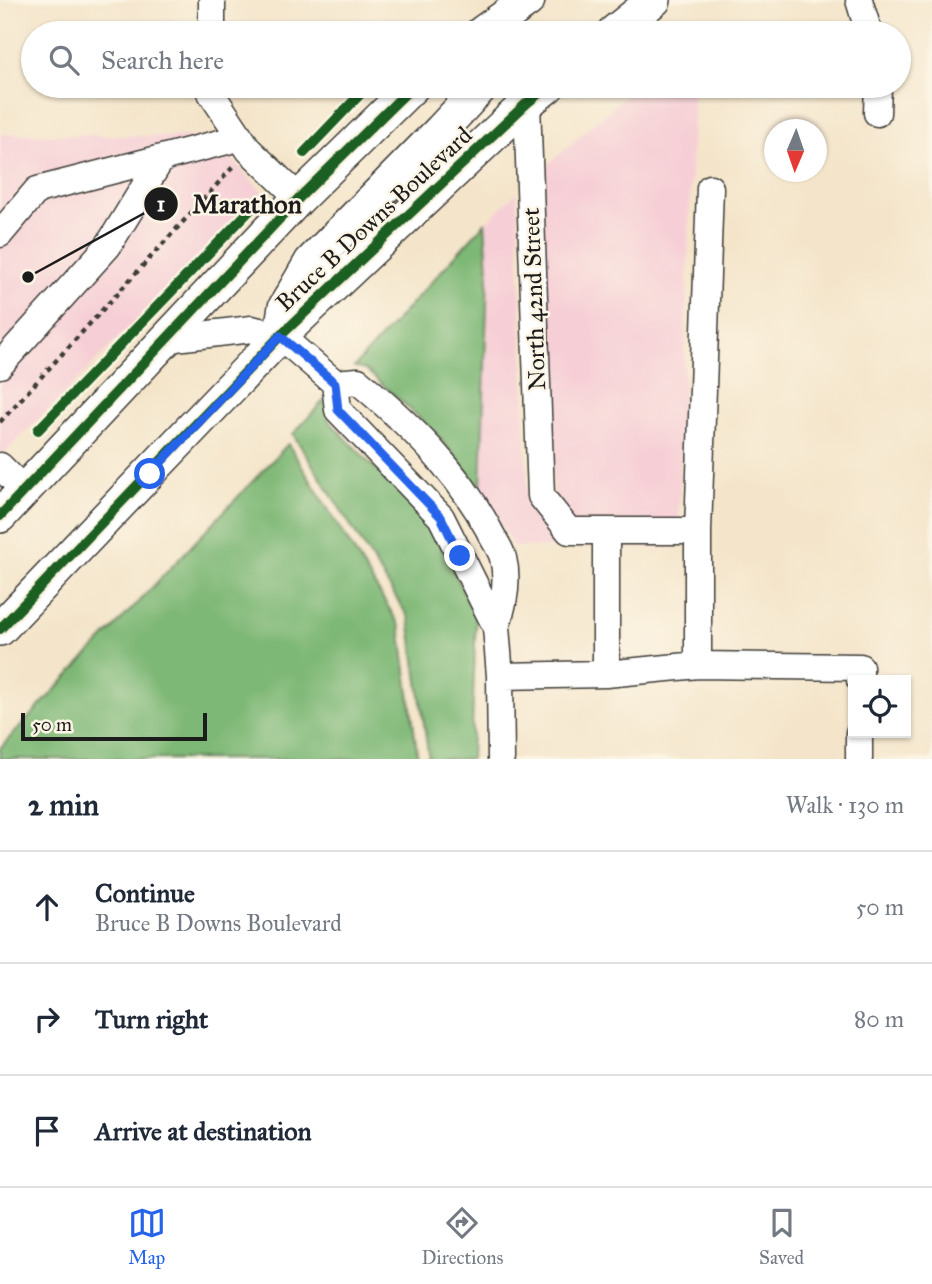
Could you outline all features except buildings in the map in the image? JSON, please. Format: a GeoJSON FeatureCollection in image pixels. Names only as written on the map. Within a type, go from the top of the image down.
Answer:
{"type":"FeatureCollection","features":[{"type":"Feature","properties":{"kind":"main road"},"geometry":{"type":"LineString","coordinates":[[498,21],[527,0]]}},
{"type":"Feature","properties":{"kind":"main road"},"geometry":{"type":"LineString","coordinates":[[530,21],[534,0]]}},
{"type":"Feature","properties":{"kind":"main road"},"geometry":{"type":"LineString","coordinates":[[628,21],[654,0]]}},
{"type":"Feature","properties":{"kind":"main road"},"geometry":{"type":"LineString","coordinates":[[0,516],[299,198],[401,98]]}},
{"type":"Feature","properties":{"kind":"main road"},"geometry":{"type":"LineString","coordinates":[[280,336],[285,307],[311,262],[471,98]]}},
{"type":"Feature","properties":{"kind":"main road","name":"Bruce B Downs Boulevard"},"geometry":{"type":"LineString","coordinates":[[0,629],[280,336],[533,98]]}},
{"type":"Feature","properties":{"kind":"street"},"geometry":{"type":"LineString","coordinates":[[212,0],[212,21]]}},
{"type":"Feature","properties":{"kind":"street"},"geometry":{"type":"LineString","coordinates":[[859,0],[865,21]]}},
{"type":"Feature","properties":{"kind":"street"},"geometry":{"type":"LineString","coordinates":[[214,98],[244,144],[299,198]]}},
{"type":"Feature","properties":{"kind":"street","name":"North 42nd Street"},"geometry":{"type":"LineString","coordinates":[[537,98],[541,496],[569,531],[606,531]]}},
{"type":"Feature","properties":{"kind":"street"},"geometry":{"type":"LineString","coordinates":[[877,113],[878,98]]}},
{"type":"Feature","properties":{"kind":"street"},"geometry":{"type":"LineString","coordinates":[[0,234],[37,190],[162,158],[244,144]]}},
{"type":"Feature","properties":{"kind":"street"},"geometry":{"type":"LineString","coordinates":[[0,365],[108,246],[162,158]]}},
{"type":"Feature","properties":{"kind":"street"},"geometry":{"type":"LineString","coordinates":[[698,665],[698,531],[710,188]]}},
{"type":"Feature","properties":{"kind":"street"},"geometry":{"type":"LineString","coordinates":[[167,338],[252,329],[280,336],[335,383],[338,410],[441,517],[496,627],[500,676],[501,759]]}},
{"type":"Feature","properties":{"kind":"street"},"geometry":{"type":"LineString","coordinates":[[335,383],[358,381],[379,399],[424,440],[474,503],[503,558],[506,599],[496,627]]}},
{"type":"Feature","properties":{"kind":"street"},"geometry":{"type":"LineString","coordinates":[[0,466],[24,490]]}},
{"type":"Feature","properties":{"kind":"street"},"geometry":{"type":"LineString","coordinates":[[606,674],[606,531],[698,531]]}},
{"type":"Feature","properties":{"kind":"street"},"geometry":{"type":"LineString","coordinates":[[500,676],[606,674],[698,665],[860,667],[860,675]]}},
{"type":"Feature","properties":{"kind":"street"},"geometry":{"type":"LineString","coordinates":[[859,738],[859,759]]}},
{"type":"Feature","properties":{"kind":"path"},"geometry":{"type":"LineString","coordinates":[[0,422],[244,144]]}},
{"type":"Feature","properties":{"kind":"shaded area"},"geometry":{"type":"Polygon","coordinates":[[[623,98],[694,98],[678,547],[513,547],[481,489],[488,271],[485,223],[517,192],[528,510],[554,509],[542,170],[623,98]]]}},
{"type":"Feature","properties":{"kind":"shaded area"},"geometry":{"type":"Polygon","coordinates":[[[0,134],[210,137],[263,192],[0,458],[0,134]]]}},
{"type":"Feature","properties":{"kind":"green space"},"geometry":{"type":"Polygon","coordinates":[[[485,223],[488,271],[481,488],[433,430],[366,370],[354,367],[485,223]]]}},
{"type":"Feature","properties":{"kind":"green space"},"geometry":{"type":"Polygon","coordinates":[[[324,400],[329,421],[431,526],[476,616],[471,759],[429,759],[409,618],[293,434],[324,400]]]}},
{"type":"Feature","properties":{"kind":"green space"},"geometry":{"type":"Polygon","coordinates":[[[288,444],[400,626],[418,759],[0,759],[0,748],[288,444]]]}},
{"type":"Feature","properties":{"kind":"cycle path"},"geometry":{"type":"LineString","coordinates":[[304,153],[357,98]]}},
{"type":"Feature","properties":{"kind":"cycle path"},"geometry":{"type":"LineString","coordinates":[[0,516],[299,198],[401,98]]}},
{"type":"Feature","properties":{"kind":"cycle path"},"geometry":{"type":"LineString","coordinates":[[0,629],[280,336],[533,98]]}},
{"type":"Feature","properties":{"kind":"cycle path"},"geometry":{"type":"LineString","coordinates":[[38,430],[255,205]]}},
{"type":"Feature","properties":{"kind":"place","name":"Marathon"},"geometry":{"type":"Point","coordinates":[28,277]}},
{"type":"Feature","properties":{"kind":"route"},"geometry":{"type":"LineString","coordinates":[[150,474],[280,336],[335,383],[338,410],[441,517],[460,556]]}}]}
